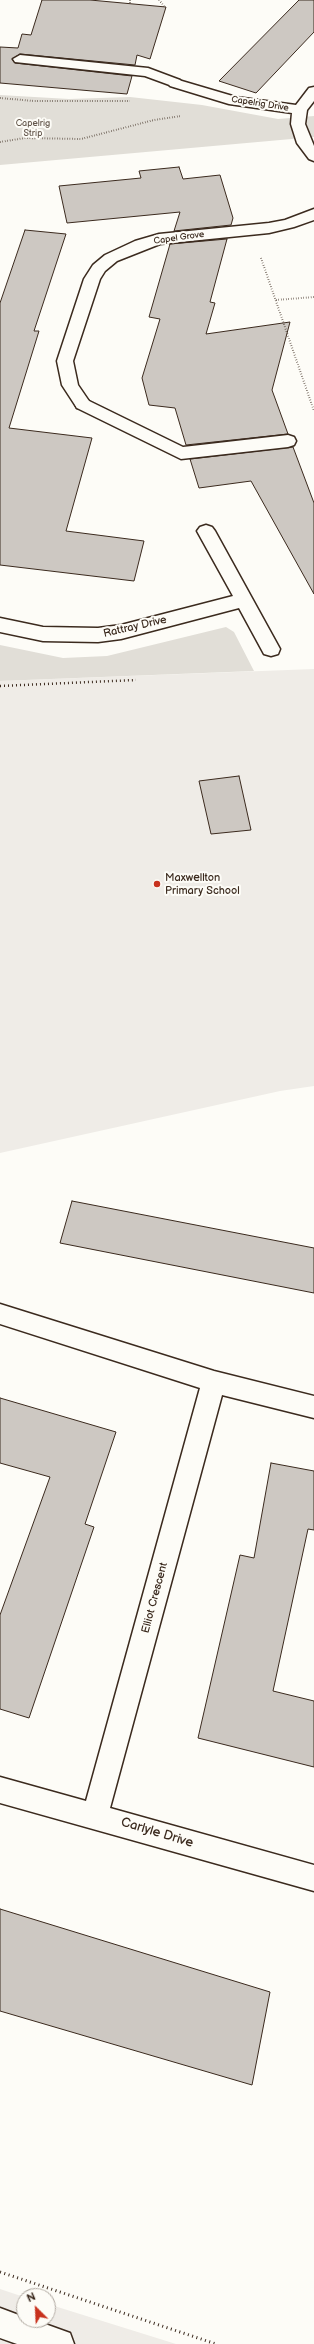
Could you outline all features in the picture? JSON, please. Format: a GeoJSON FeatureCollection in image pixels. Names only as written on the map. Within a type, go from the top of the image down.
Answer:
{"type":"FeatureCollection","features":[{"type":"Feature","properties":{"kind":"street","name":"Capelrig Drive"},"geometry":{"type":"LineString","coordinates":[[20,59],[148,72],[176,83],[234,101],[300,110]]}},
{"type":"Feature","properties":{"kind":"street","name":"Capelrig Drive"},"geometry":{"type":"LineString","coordinates":[[314,91],[300,110],[298,124],[300,132],[314,156]]}},
{"type":"Feature","properties":{"kind":"street","name":"Capel Grove"},"geometry":{"type":"LineString","coordinates":[[288,441],[181,453],[83,404],[70,385],[65,361],[88,289],[99,268],[124,251],[159,239],[251,230],[289,224],[314,214]]}},
{"type":"Feature","properties":{"kind":"street"},"geometry":{"type":"LineString","coordinates":[[206,531],[271,649]]}},
{"type":"Feature","properties":{"kind":"street","name":"Rattray Drive"},"geometry":{"type":"LineString","coordinates":[[0,625],[43,634],[98,635],[121,632],[244,600]]}},
{"type":"Feature","properties":{"kind":"street"},"geometry":{"type":"LineString","coordinates":[[0,1314],[214,1382],[314,1407]]}},
{"type":"Feature","properties":{"kind":"street","name":"Elliot Crescent"},"geometry":{"type":"LineString","coordinates":[[95,1815],[214,1382]]}},
{"type":"Feature","properties":{"kind":"street","name":"Carlyle Drive"},"geometry":{"type":"LineString","coordinates":[[0,1790],[95,1815],[314,1878]]}},
{"type":"Feature","properties":{"kind":"street"},"geometry":{"type":"LineString","coordinates":[[0,2323],[59,2344]]}},
{"type":"Feature","properties":{"kind":"path"},"geometry":{"type":"LineString","coordinates":[[159,0],[164,4],[164,6]]}},
{"type":"Feature","properties":{"kind":"path"},"geometry":{"type":"LineString","coordinates":[[0,98],[34,101],[132,101]]}},
{"type":"Feature","properties":{"kind":"path"},"geometry":{"type":"LineString","coordinates":[[0,142],[24,138],[81,139],[154,120],[188,115]]}},
{"type":"Feature","properties":{"kind":"path"},"geometry":{"type":"LineString","coordinates":[[251,230],[314,410]]}},
{"type":"Feature","properties":{"kind":"path"},"geometry":{"type":"LineString","coordinates":[[276,300],[314,297]]}},
{"type":"Feature","properties":{"kind":"path"},"geometry":{"type":"LineString","coordinates":[[0,686],[136,680]]}},
{"type":"Feature","properties":{"kind":"path"},"geometry":{"type":"LineString","coordinates":[[0,2272],[216,2344]]}},
{"type":"Feature","properties":{"kind":"shaded area","name":"Maxwellton Primary School"},"geometry":{"type":"Polygon","coordinates":[[[314,669],[314,1086],[280,1091],[0,1153],[0,681],[314,669]]]}},
{"type":"Feature","properties":{"kind":"shaded area"},"geometry":{"type":"Polygon","coordinates":[[[0,2289],[16,2294],[16,2328],[56,2328],[56,2306],[176,2344],[0,2344],[0,2289]]]}},
{"type":"Feature","properties":{"kind":"green space","name":"Capelrig Strip"},"geometry":{"type":"Polygon","coordinates":[[[0,95],[69,99],[130,97],[202,105],[278,119],[314,116],[314,137],[0,165],[0,95]]]}},
{"type":"Feature","properties":{"kind":"green space"},"geometry":{"type":"Polygon","coordinates":[[[226,627],[234,632],[254,671],[0,681],[0,645],[63,658],[107,656],[226,627]]]}},
{"type":"Feature","properties":{"kind":"building"},"geometry":{"type":"Polygon","coordinates":[[[42,0],[90,0],[166,7],[150,59],[137,55],[135,65],[20,54],[12,59],[15,63],[132,76],[127,94],[0,83],[0,47],[18,48],[22,34],[31,35],[42,0]]]}},
{"type":"Feature","properties":{"kind":"building"},"geometry":{"type":"Polygon","coordinates":[[[299,0],[314,0],[314,32],[256,93],[219,81],[299,0]]]}},
{"type":"Feature","properties":{"kind":"building"},"geometry":{"type":"Polygon","coordinates":[[[179,167],[183,179],[220,175],[233,218],[231,225],[174,231],[180,212],[67,223],[59,186],[141,178],[139,171],[179,167]]]}},
{"type":"Feature","properties":{"kind":"building"},"geometry":{"type":"Polygon","coordinates":[[[25,230],[66,234],[34,331],[39,331],[9,428],[92,438],[66,531],[144,541],[134,581],[0,565],[0,303],[25,230]]]}},
{"type":"Feature","properties":{"kind":"building"},"geometry":{"type":"Polygon","coordinates":[[[227,239],[210,302],[215,303],[206,334],[290,322],[272,390],[288,434],[186,445],[175,408],[149,405],[142,378],[160,319],[149,317],[170,244],[227,239]]]}},
{"type":"Feature","properties":{"kind":"building"},"geometry":{"type":"Polygon","coordinates":[[[293,447],[314,503],[314,594],[251,481],[199,488],[190,459],[293,447]]]}},
{"type":"Feature","properties":{"kind":"building"},"geometry":{"type":"Polygon","coordinates":[[[239,776],[251,830],[211,834],[199,781],[239,776]]]}},
{"type":"Feature","properties":{"kind":"building"},"geometry":{"type":"Polygon","coordinates":[[[72,1201],[314,1248],[314,1293],[60,1243],[72,1201]]]}},
{"type":"Feature","properties":{"kind":"building"},"geometry":{"type":"Polygon","coordinates":[[[0,1398],[116,1432],[85,1524],[94,1527],[29,1718],[0,1709],[0,1615],[50,1477],[0,1463],[0,1398]]]}},
{"type":"Feature","properties":{"kind":"building"},"geometry":{"type":"Polygon","coordinates":[[[271,1463],[314,1471],[314,1530],[308,1529],[273,1691],[314,1701],[314,1767],[198,1738],[240,1555],[254,1558],[271,1463]]]}},
{"type":"Feature","properties":{"kind":"building"},"geometry":{"type":"Polygon","coordinates":[[[0,1909],[270,1992],[252,2085],[0,2011],[0,1909]]]}},
{"type":"Feature","properties":{"kind":"place","name":"Maxwellton Primary School"},"geometry":{"type":"Point","coordinates":[157,884]}}]}
